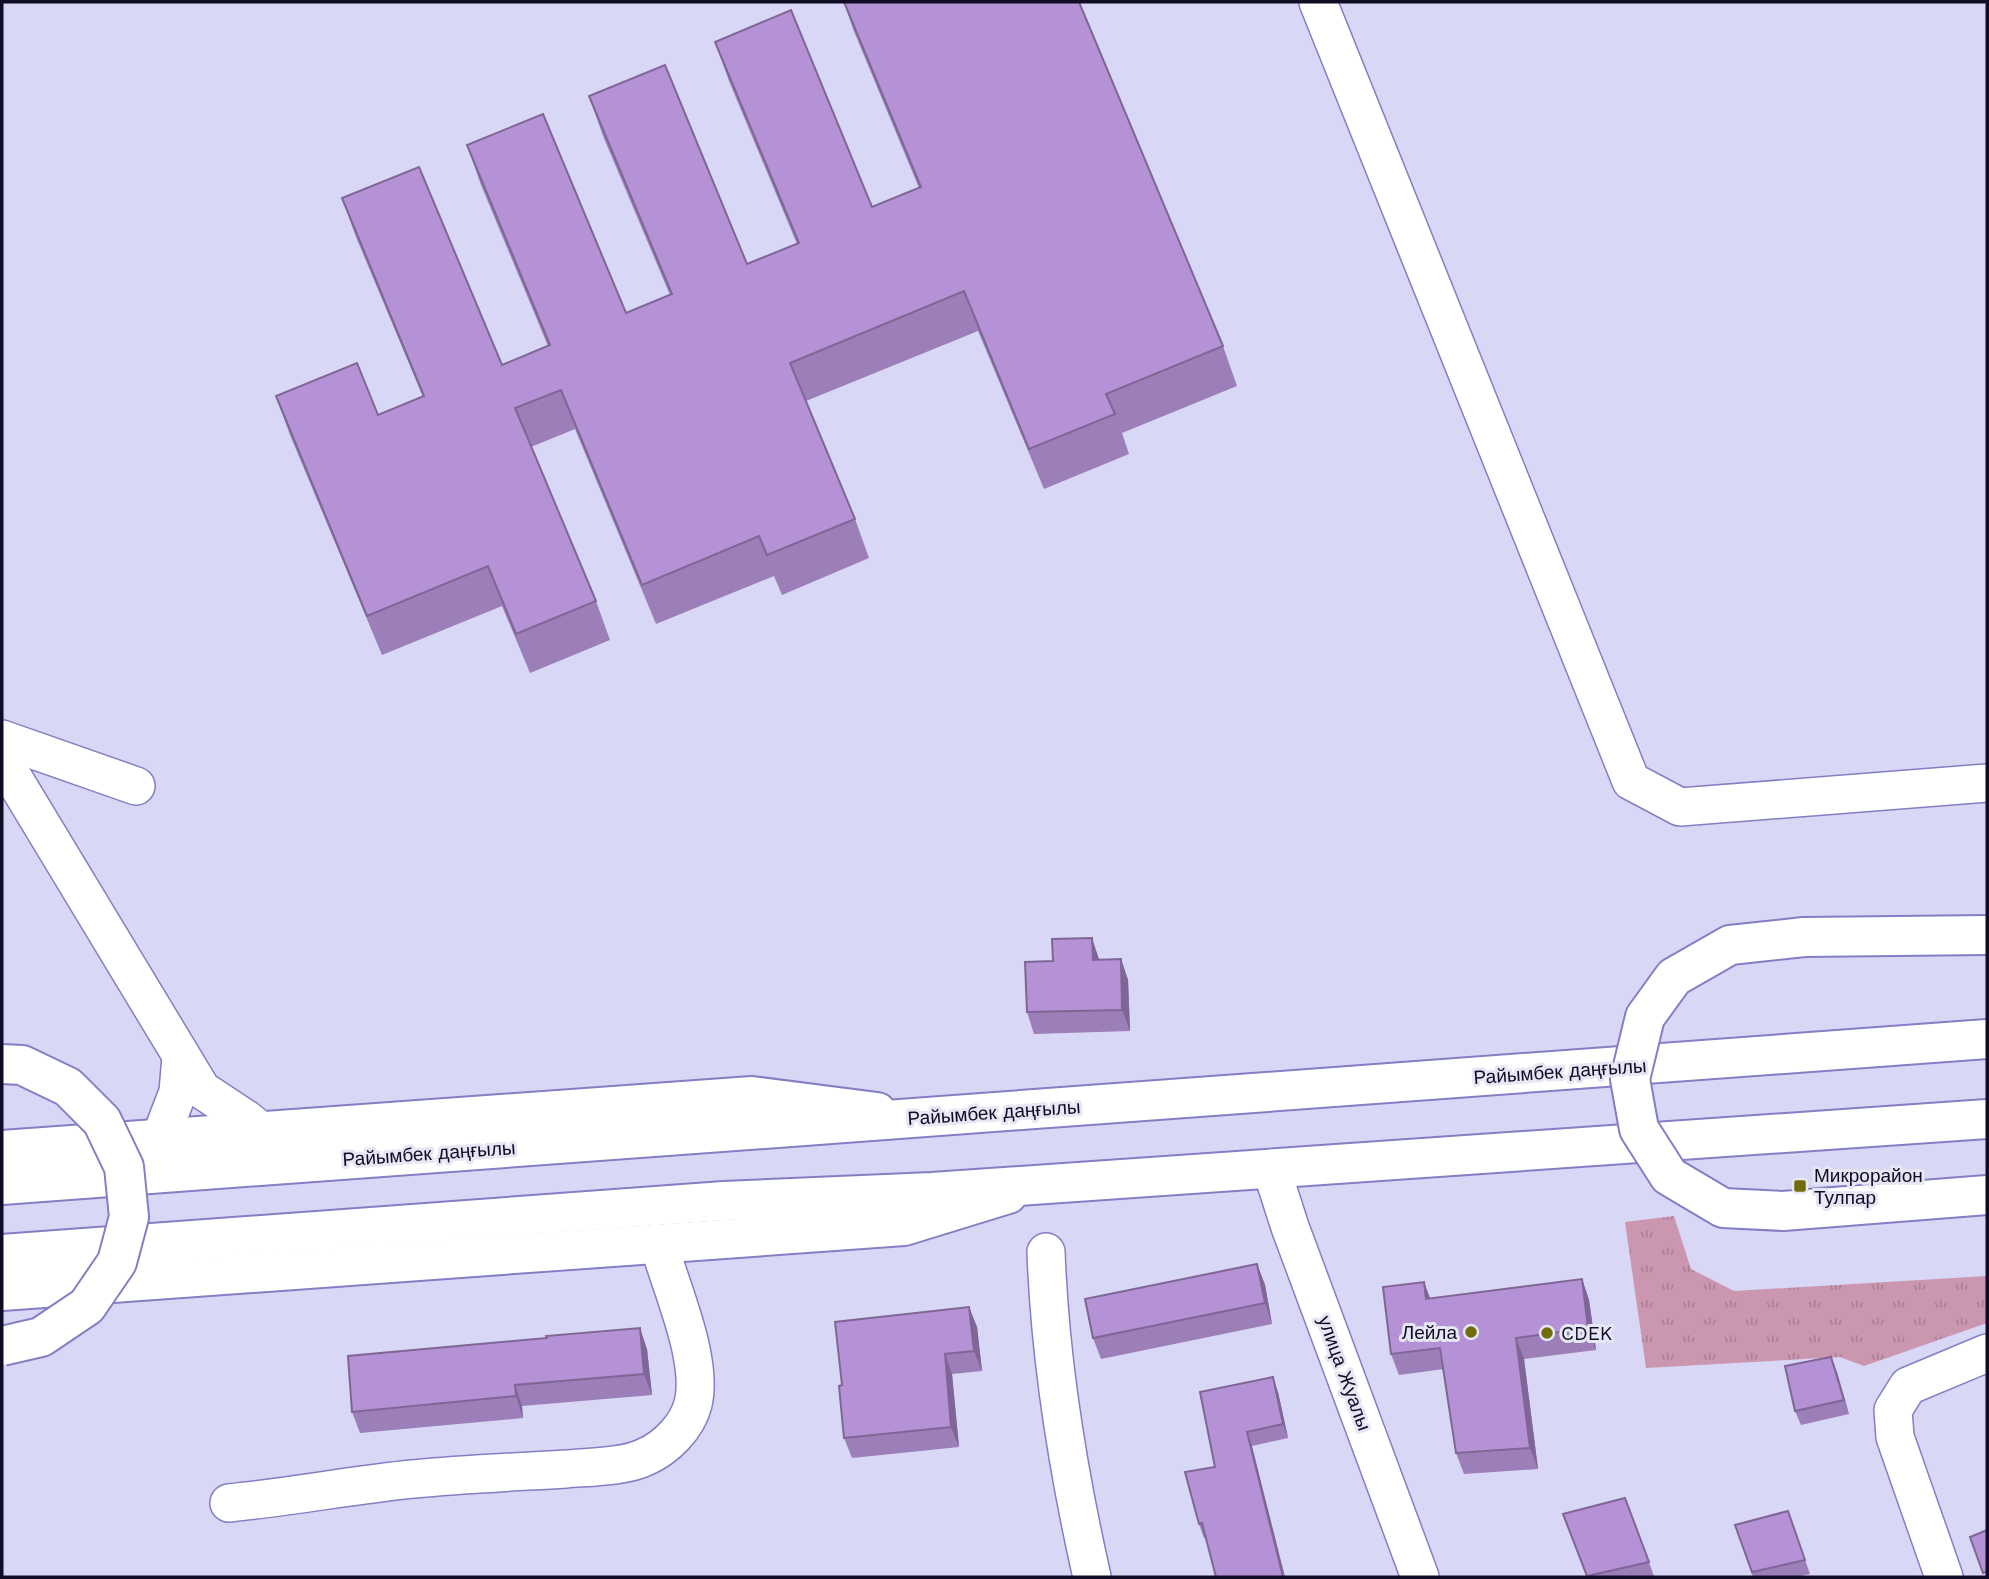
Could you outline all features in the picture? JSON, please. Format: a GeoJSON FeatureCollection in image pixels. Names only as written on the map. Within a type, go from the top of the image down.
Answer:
{"type":"FeatureCollection","features":[{"type":"Feature","properties":{"kind":"main road"},"geometry":{"type":"LineString","coordinates":[[1987,935],[1804,937],[1730,946],[1674,977],[1645,1017],[1630,1079],[1639,1129],[1669,1176],[1723,1208],[1783,1211],[1987,1195]]}},
{"type":"Feature","properties":{"kind":"main road","name":"Райымбек даңғылы"},"geometry":{"type":"LineString","coordinates":[[2,1185],[1987,1039]]}},
{"type":"Feature","properties":{"kind":"main road"},"geometry":{"type":"LineString","coordinates":[[2,1064],[22,1065],[68,1087],[102,1121],[124,1167],[129,1217],[117,1262],[87,1306],[41,1337],[2,1346]]}},
{"type":"Feature","properties":{"kind":"main road"},"geometry":{"type":"LineString","coordinates":[[2,1150],[752,1096],[918,1117]]}},
{"type":"Feature","properties":{"kind":"main road"},"geometry":{"type":"LineString","coordinates":[[2,1254],[710,1202],[932,1192],[1987,1119]]}},
{"type":"Feature","properties":{"kind":"main road"},"geometry":{"type":"LineString","coordinates":[[2,1291],[904,1226],[1044,1183]]}},
{"type":"Feature","properties":{"kind":"street"},"geometry":{"type":"LineString","coordinates":[[1318,2],[1631,781],[1680,807],[1987,783]]}},
{"type":"Feature","properties":{"kind":"street"},"geometry":{"type":"LineString","coordinates":[[2,739],[136,786]]}},
{"type":"Feature","properties":{"kind":"street"},"geometry":{"type":"LineString","coordinates":[[2,759],[201,1090],[261,1131]]}},
{"type":"Feature","properties":{"kind":"street"},"geometry":{"type":"LineString","coordinates":[[160,1139],[178,1092],[181,1056]]}},
{"type":"Feature","properties":{"kind":"street","name":"улица Жуалы"},"geometry":{"type":"LineString","coordinates":[[1271,1168],[1290,1227],[1420,1577]]}},
{"type":"Feature","properties":{"kind":"street"},"geometry":{"type":"LineString","coordinates":[[229,1503],[292,1497],[412,1479],[586,1468],[643,1458],[660,1448],[679,1430],[692,1404],[694,1391],[692,1352],[659,1245]]}},
{"type":"Feature","properties":{"kind":"street"},"geometry":{"type":"LineString","coordinates":[[1046,1252],[1047,1302],[1072,1485],[1093,1577]]}},
{"type":"Feature","properties":{"kind":"street"},"geometry":{"type":"LineString","coordinates":[[1944,1577],[1895,1437],[1893,1410],[1908,1386],[1987,1353]]}},
{"type":"Feature","properties":{"kind":"green space"},"geometry":{"type":"Polygon","coordinates":[[[1674,1216],[1691,1269],[1734,1291],[1987,1276],[1987,1323],[1864,1366],[1840,1357],[1646,1368],[1625,1222],[1674,1216]]]}},
{"type":"Feature","properties":{"kind":"building"},"geometry":{"type":"Polygon","coordinates":[[[844,2],[1079,2],[1223,346],[1106,394],[1115,414],[1029,449],[964,291],[790,363],[855,519],[767,555],[759,536],[642,585],[561,390],[515,408],[596,601],[516,634],[488,566],[367,616],[276,396],[357,363],[378,415],[424,396],[342,198],[419,167],[502,365],[550,345],[467,145],[543,114],[626,313],[672,294],[589,96],[665,65],[747,264],[799,243],[715,42],[791,10],[872,207],[921,187],[844,2]]]}},
{"type":"Feature","properties":{"kind":"building"},"geometry":{"type":"Polygon","coordinates":[[[1092,938],[1093,960],[1121,959],[1122,1010],[1027,1012],[1025,962],[1053,961],[1052,939],[1092,938]]]}},
{"type":"Feature","properties":{"kind":"building"},"geometry":{"type":"Polygon","coordinates":[[[1257,1264],[1265,1303],[1093,1338],[1085,1299],[1257,1264]]]}},
{"type":"Feature","properties":{"kind":"building"},"geometry":{"type":"Polygon","coordinates":[[[1582,1279],[1588,1328],[1516,1338],[1530,1448],[1456,1453],[1440,1348],[1391,1354],[1383,1287],[1424,1282],[1426,1299],[1582,1279]]]}},
{"type":"Feature","properties":{"kind":"building"},"geometry":{"type":"Polygon","coordinates":[[[969,1307],[974,1351],[945,1354],[951,1427],[844,1438],[839,1386],[842,1385],[835,1322],[969,1307]]]}},
{"type":"Feature","properties":{"kind":"building"},"geometry":{"type":"Polygon","coordinates":[[[640,1328],[644,1374],[515,1385],[516,1396],[352,1412],[348,1356],[640,1328]]]}},
{"type":"Feature","properties":{"kind":"building"},"geometry":{"type":"Polygon","coordinates":[[[1831,1357],[1844,1400],[1795,1411],[1785,1366],[1831,1357]]]}},
{"type":"Feature","properties":{"kind":"building"},"geometry":{"type":"Polygon","coordinates":[[[1273,1377],[1283,1424],[1247,1432],[1283,1577],[1216,1577],[1185,1472],[1215,1467],[1200,1392],[1273,1377]]]}},
{"type":"Feature","properties":{"kind":"building"},"geometry":{"type":"Polygon","coordinates":[[[1625,1498],[1649,1562],[1587,1576],[1563,1514],[1625,1498]]]}},
{"type":"Feature","properties":{"kind":"building"},"geometry":{"type":"Polygon","coordinates":[[[1788,1511],[1805,1560],[1752,1572],[1735,1525],[1788,1511]]]}},
{"type":"Feature","properties":{"kind":"building"},"geometry":{"type":"Polygon","coordinates":[[[1987,1530],[1987,1572],[1983,1573],[1970,1537],[1987,1530]]]}},
{"type":"Feature","properties":{"kind":"place","name":"Микрорайон Тулпар"},"geometry":{"type":"Point","coordinates":[1800,1186]}},
{"type":"Feature","properties":{"kind":"place","name":"Лейла"},"geometry":{"type":"Point","coordinates":[1471,1332]}},
{"type":"Feature","properties":{"kind":"place","name":"CDEK"},"geometry":{"type":"Point","coordinates":[1547,1333]}}]}
